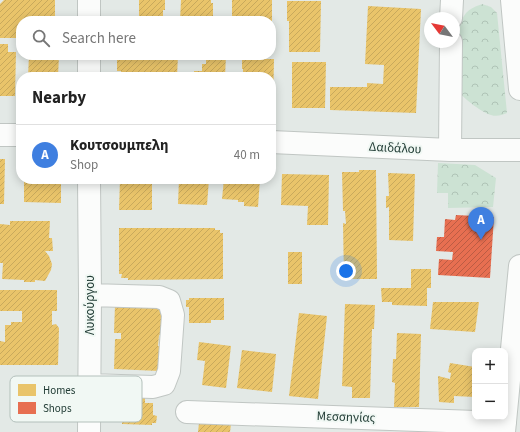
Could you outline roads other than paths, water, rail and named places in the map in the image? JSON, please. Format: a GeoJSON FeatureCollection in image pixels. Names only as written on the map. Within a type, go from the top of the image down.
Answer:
{"type":"FeatureCollection","features":[{"type":"Feature","properties":{"kind":"street"},"geometry":{"type":"LineString","coordinates":[[89,16],[90,0]]}},
{"type":"Feature","properties":{"kind":"street"},"geometry":{"type":"LineString","coordinates":[[451,12],[452,0]]}},
{"type":"Feature","properties":{"kind":"street"},"geometry":{"type":"LineString","coordinates":[[512,0],[520,89]]}},
{"type":"Feature","properties":{"kind":"street"},"geometry":{"type":"LineString","coordinates":[[450,150],[451,48]]}},
{"type":"Feature","properties":{"kind":"street"},"geometry":{"type":"LineString","coordinates":[[89,60],[89,72]]}},
{"type":"Feature","properties":{"kind":"street"},"geometry":{"type":"LineString","coordinates":[[0,135],[16,135]]}},
{"type":"Feature","properties":{"kind":"street","name":"Δαιδάλου"},"geometry":{"type":"LineString","coordinates":[[276,142],[450,150],[520,150]]}},
{"type":"Feature","properties":{"kind":"street","name":"Λυκούργου"},"geometry":{"type":"LineString","coordinates":[[89,184],[89,376]]}},
{"type":"Feature","properties":{"kind":"street"},"geometry":{"type":"LineString","coordinates":[[504,427],[520,266]]}},
{"type":"Feature","properties":{"kind":"street"},"geometry":{"type":"LineString","coordinates":[[90,295],[159,297],[170,301],[173,315],[169,371],[164,384],[153,387],[142,387]]}},
{"type":"Feature","properties":{"kind":"street","name":"Μεσσηνίας"},"geometry":{"type":"LineString","coordinates":[[187,412],[504,427]]}},
{"type":"Feature","properties":{"kind":"place","name":"Κουτσουμπελη"},"geometry":{"type":"Point","coordinates":[481,240]}}]}
